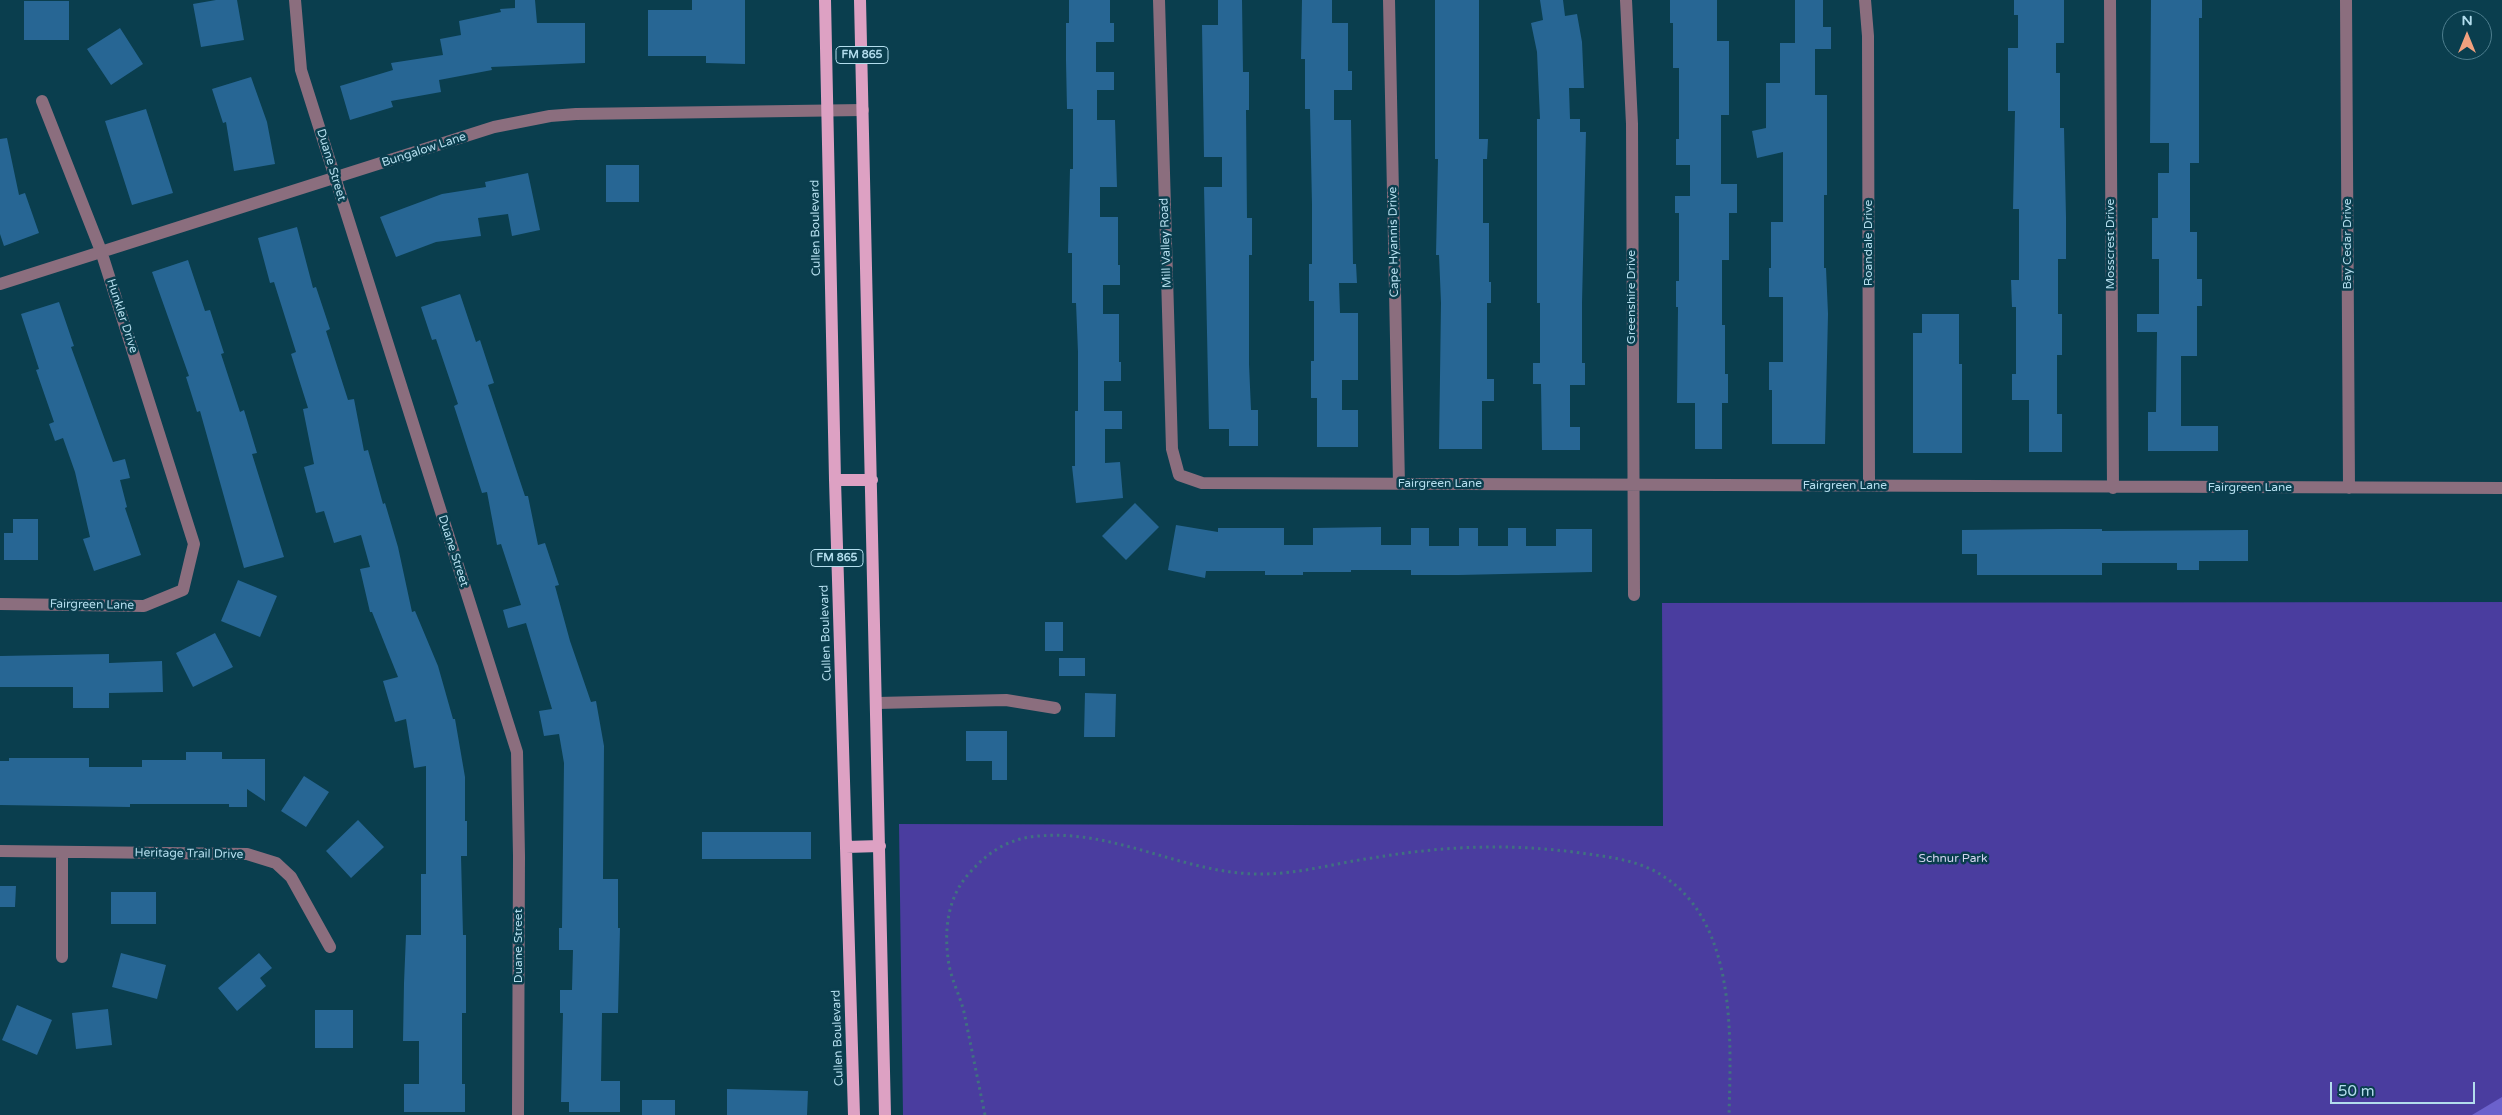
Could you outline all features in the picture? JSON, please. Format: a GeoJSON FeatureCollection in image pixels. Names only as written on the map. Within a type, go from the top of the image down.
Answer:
{"type":"FeatureCollection","features":[{"type":"Feature","properties":{"kind":"main road","name":"Cullen Boulevard"},"geometry":{"type":"LineString","coordinates":[[825,0],[835,480],[854,1115]]}},
{"type":"Feature","properties":{"kind":"main road","name":"FM 865"},"geometry":{"type":"LineString","coordinates":[[860,0],[885,1115]]}},
{"type":"Feature","properties":{"kind":"main road"},"geometry":{"type":"LineString","coordinates":[[835,480],[872,480]]}},
{"type":"Feature","properties":{"kind":"main road"},"geometry":{"type":"LineString","coordinates":[[846,847],[880,846]]}},
{"type":"Feature","properties":{"kind":"street","name":"Duane Street"},"geometry":{"type":"LineString","coordinates":[[295,0],[301,70],[517,752],[519,856],[518,1115]]}},
{"type":"Feature","properties":{"kind":"street","name":"Mill Valley Road"},"geometry":{"type":"LineString","coordinates":[[1159,0],[1172,449],[1179,475],[1189,478]]}},
{"type":"Feature","properties":{"kind":"street","name":"Cape Hyannis Drive"},"geometry":{"type":"LineString","coordinates":[[1389,0],[1399,484]]}},
{"type":"Feature","properties":{"kind":"street","name":"Greenshire Drive"},"geometry":{"type":"LineString","coordinates":[[1626,0],[1632,124],[1632,485],[1634,595]]}},
{"type":"Feature","properties":{"kind":"street","name":"Roandale Drive"},"geometry":{"type":"LineString","coordinates":[[1865,0],[1868,36],[1869,486]]}},
{"type":"Feature","properties":{"kind":"street","name":"Mosscrest Drive"},"geometry":{"type":"LineString","coordinates":[[2110,0],[2113,488]]}},
{"type":"Feature","properties":{"kind":"street","name":"Bay Cedar Drive"},"geometry":{"type":"LineString","coordinates":[[2346,0],[2349,488]]}},
{"type":"Feature","properties":{"kind":"street","name":"Hunkler Drive"},"geometry":{"type":"LineString","coordinates":[[42,101],[101,251],[191,534]]}},
{"type":"Feature","properties":{"kind":"street","name":"Bungalow Lane"},"geometry":{"type":"LineString","coordinates":[[0,284],[335,179],[494,126],[550,116],[863,110]]}},
{"type":"Feature","properties":{"kind":"street","name":"Fairgreen Lane"},"geometry":{"type":"LineString","coordinates":[[1189,478],[1202,483],[2502,488]]}},
{"type":"Feature","properties":{"kind":"street","name":"Fairgreen Lane"},"geometry":{"type":"LineString","coordinates":[[0,604],[144,606],[183,590],[194,544],[191,534]]}},
{"type":"Feature","properties":{"kind":"street"},"geometry":{"type":"LineString","coordinates":[[877,703],[1006,700],[1055,708]]}},
{"type":"Feature","properties":{"kind":"street","name":"Heritage Trail Drive"},"geometry":{"type":"LineString","coordinates":[[0,851],[247,854],[276,863],[291,877],[330,947]]}},
{"type":"Feature","properties":{"kind":"street"},"geometry":{"type":"LineString","coordinates":[[62,852],[62,957]]}},
{"type":"Feature","properties":{"kind":"path"},"geometry":{"type":"LineString","coordinates":[[985,1115],[962,1007],[950,967],[947,938],[949,913],[954,895],[966,878],[988,854],[1010,841],[1038,836],[1072,835],[1108,840],[1201,866],[1262,874],[1292,872],[1443,848],[1488,846],[1549,849],[1610,857],[1643,865],[1665,877],[1687,897],[1703,916],[1714,944],[1725,990],[1730,1046],[1729,1115]]}},
{"type":"Feature","properties":{"kind":"green space","name":"Schnur Park"},"geometry":{"type":"Polygon","coordinates":[[[2502,602],[2502,1115],[903,1115],[899,824],[1663,826],[1662,603],[2502,602]]]}},
{"type":"Feature","properties":{"kind":"shaded area"},"geometry":{"type":"Polygon","coordinates":[[[2502,1097],[2502,1115],[2472,1115],[2502,1097]]]}},
{"type":"Feature","properties":{"kind":"building"},"geometry":{"type":"Polygon","coordinates":[[[216,0],[237,0],[244,40],[201,47],[193,4],[216,0]]]}},
{"type":"Feature","properties":{"kind":"building"},"geometry":{"type":"Polygon","coordinates":[[[515,0],[535,0],[537,23],[585,23],[585,63],[491,67],[492,70],[439,80],[441,92],[391,101],[393,107],[350,120],[340,86],[393,70],[391,63],[443,55],[440,39],[461,35],[459,21],[501,12],[500,9],[515,8],[515,0]]]}},
{"type":"Feature","properties":{"kind":"building"},"geometry":{"type":"Polygon","coordinates":[[[692,0],[745,0],[745,64],[706,63],[706,56],[648,56],[648,10],[692,10],[692,0]]]}},
{"type":"Feature","properties":{"kind":"building"},"geometry":{"type":"Polygon","coordinates":[[[1069,0],[1110,0],[1110,23],[1114,23],[1114,42],[1096,42],[1096,72],[1114,72],[1114,90],[1097,90],[1097,120],[1115,120],[1117,187],[1100,187],[1100,217],[1118,217],[1118,265],[1120,265],[1120,285],[1103,285],[1103,314],[1119,314],[1119,362],[1121,362],[1121,381],[1104,381],[1104,411],[1122,411],[1122,429],[1105,429],[1105,463],[1120,462],[1123,498],[1076,503],[1072,466],[1075,466],[1075,411],[1078,411],[1078,352],[1076,303],[1072,303],[1072,253],[1068,253],[1070,169],[1073,169],[1073,109],[1067,109],[1066,23],[1069,23],[1069,0]]]}},
{"type":"Feature","properties":{"kind":"building"},"geometry":{"type":"Polygon","coordinates":[[[1218,0],[1242,0],[1243,72],[1249,72],[1249,110],[1246,110],[1247,218],[1252,218],[1252,255],[1249,255],[1249,364],[1251,410],[1258,410],[1258,446],[1229,446],[1229,429],[1209,429],[1204,187],[1222,187],[1222,157],[1204,157],[1202,25],[1218,25],[1218,0]]]}},
{"type":"Feature","properties":{"kind":"building"},"geometry":{"type":"Polygon","coordinates":[[[1302,0],[1332,0],[1332,23],[1348,23],[1348,71],[1352,71],[1352,90],[1334,90],[1334,120],[1351,120],[1353,264],[1356,264],[1357,283],[1339,283],[1340,313],[1358,313],[1358,380],[1342,380],[1342,410],[1358,410],[1358,447],[1317,447],[1317,398],[1311,398],[1311,361],[1314,361],[1314,301],[1309,301],[1309,264],[1312,264],[1310,109],[1305,109],[1305,59],[1301,59],[1302,0]]]}},
{"type":"Feature","properties":{"kind":"building"},"geometry":{"type":"Polygon","coordinates":[[[1435,0],[1479,0],[1479,139],[1488,139],[1487,159],[1483,159],[1483,223],[1489,223],[1489,282],[1491,282],[1491,303],[1487,303],[1487,379],[1494,379],[1494,401],[1482,401],[1482,449],[1439,449],[1441,303],[1439,255],[1436,255],[1438,159],[1435,159],[1435,0]]]}},
{"type":"Feature","properties":{"kind":"building"},"geometry":{"type":"Polygon","coordinates":[[[1540,0],[1563,0],[1565,16],[1577,14],[1582,42],[1584,88],[1569,88],[1570,119],[1580,119],[1580,132],[1586,132],[1582,303],[1582,363],[1585,363],[1585,385],[1570,385],[1570,427],[1580,427],[1580,450],[1542,450],[1541,384],[1533,384],[1533,363],[1540,363],[1540,303],[1537,303],[1537,119],[1540,119],[1537,52],[1531,23],[1543,20],[1540,0]]]}},
{"type":"Feature","properties":{"kind":"building"},"geometry":{"type":"Polygon","coordinates":[[[1670,0],[1717,0],[1717,41],[1729,41],[1729,115],[1721,115],[1721,184],[1737,184],[1737,213],[1729,213],[1729,260],[1722,260],[1722,325],[1725,325],[1725,374],[1728,374],[1728,403],[1722,403],[1722,449],[1695,449],[1695,403],[1677,403],[1678,307],[1676,307],[1676,281],[1679,281],[1679,213],[1675,213],[1675,196],[1690,196],[1690,165],[1676,165],[1676,139],[1679,139],[1679,68],[1673,68],[1673,23],[1670,23],[1670,0]]]}},
{"type":"Feature","properties":{"kind":"building"},"geometry":{"type":"Polygon","coordinates":[[[1795,0],[1823,0],[1823,27],[1831,27],[1831,49],[1815,49],[1815,95],[1827,95],[1827,195],[1824,195],[1824,268],[1826,268],[1828,314],[1825,444],[1772,444],[1772,390],[1769,390],[1769,362],[1783,362],[1783,297],[1769,297],[1769,268],[1771,268],[1771,222],[1783,222],[1783,152],[1757,158],[1752,131],[1766,128],[1766,83],[1780,83],[1780,43],[1795,43],[1795,0]]]}},
{"type":"Feature","properties":{"kind":"building"},"geometry":{"type":"Polygon","coordinates":[[[2014,0],[2064,0],[2064,43],[2056,43],[2056,73],[2060,73],[2060,128],[2064,128],[2066,217],[2066,259],[2058,259],[2058,314],[2062,314],[2062,355],[2057,355],[2057,414],[2062,414],[2062,452],[2029,452],[2029,400],[2012,400],[2012,374],[2016,374],[2016,307],[2012,307],[2011,280],[2019,280],[2019,209],[2013,209],[2015,111],[2008,111],[2008,48],[2018,48],[2018,15],[2014,15],[2014,0]]]}},
{"type":"Feature","properties":{"kind":"building"},"geometry":{"type":"Polygon","coordinates":[[[2151,0],[2202,0],[2202,18],[2199,18],[2199,163],[2190,163],[2190,232],[2197,232],[2197,279],[2202,279],[2202,306],[2197,306],[2197,356],[2181,356],[2181,426],[2218,426],[2218,451],[2148,451],[2148,412],[2156,412],[2157,332],[2137,332],[2137,314],[2159,314],[2159,259],[2152,259],[2152,218],[2158,218],[2158,173],[2169,173],[2169,143],[2150,143],[2151,0]]]}},
{"type":"Feature","properties":{"kind":"building"},"geometry":{"type":"Polygon","coordinates":[[[24,1],[69,1],[69,40],[24,40],[24,1]]]}},
{"type":"Feature","properties":{"kind":"building"},"geometry":{"type":"Polygon","coordinates":[[[120,28],[143,64],[111,85],[87,49],[120,28]]]}},
{"type":"Feature","properties":{"kind":"building"},"geometry":{"type":"Polygon","coordinates":[[[251,77],[267,122],[275,164],[234,171],[226,122],[223,123],[212,89],[251,77]]]}},
{"type":"Feature","properties":{"kind":"building"},"geometry":{"type":"Polygon","coordinates":[[[146,109],[173,193],[132,205],[105,121],[146,109]]]}},
{"type":"Feature","properties":{"kind":"building"},"geometry":{"type":"Polygon","coordinates":[[[7,138],[19,195],[25,193],[39,233],[4,246],[0,234],[0,139],[7,138]]]}},
{"type":"Feature","properties":{"kind":"building"},"geometry":{"type":"Polygon","coordinates":[[[606,165],[639,165],[639,202],[606,202],[606,165]]]}},
{"type":"Feature","properties":{"kind":"building"},"geometry":{"type":"Polygon","coordinates":[[[528,173],[540,230],[512,236],[508,214],[478,218],[481,236],[436,242],[396,257],[380,217],[442,194],[486,187],[485,182],[528,173]]]}},
{"type":"Feature","properties":{"kind":"building"},"geometry":{"type":"Polygon","coordinates":[[[297,227],[313,288],[316,287],[330,329],[326,331],[348,400],[354,399],[364,451],[368,450],[383,504],[385,503],[398,547],[412,612],[415,611],[438,666],[453,719],[455,719],[465,777],[465,821],[467,821],[467,856],[461,856],[463,935],[466,935],[466,1013],[462,1013],[462,1084],[465,1084],[465,1112],[404,1112],[404,1084],[419,1084],[419,1041],[403,1041],[404,983],[406,935],[421,935],[421,874],[426,874],[426,766],[414,768],[406,719],[395,722],[383,681],[398,677],[372,612],[370,612],[360,569],[370,567],[361,535],[334,543],[324,511],[316,513],[304,467],[314,464],[303,409],[308,408],[291,354],[296,352],[274,282],[270,283],[258,238],[297,227]]]}},
{"type":"Feature","properties":{"kind":"building"},"geometry":{"type":"Polygon","coordinates":[[[188,260],[205,311],[210,310],[224,353],[221,354],[240,412],[244,410],[257,453],[252,454],[284,557],[244,568],[200,411],[197,412],[186,377],[189,376],[152,272],[188,260]]]}},
{"type":"Feature","properties":{"kind":"building"},"geometry":{"type":"Polygon","coordinates":[[[460,294],[476,342],[480,340],[494,383],[488,385],[525,496],[528,496],[538,545],[545,543],[559,585],[555,586],[570,641],[591,702],[596,701],[604,746],[603,879],[618,879],[618,928],[620,928],[618,1013],[602,1013],[601,1081],[620,1081],[620,1112],[569,1112],[569,1102],[561,1102],[563,1013],[560,1013],[560,990],[572,990],[573,950],[559,950],[559,928],[562,928],[564,763],[559,734],[544,736],[539,711],[552,709],[526,623],[508,628],[503,610],[521,605],[501,544],[497,545],[487,492],[482,493],[454,406],[458,404],[436,339],[432,340],[421,307],[460,294]]]}},
{"type":"Feature","properties":{"kind":"building"},"geometry":{"type":"Polygon","coordinates":[[[59,302],[74,346],[71,347],[113,462],[125,459],[130,478],[120,480],[127,507],[125,508],[141,555],[94,571],[83,539],[90,537],[75,472],[63,438],[55,441],[49,424],[54,422],[36,370],[39,369],[21,314],[59,302]]]}},
{"type":"Feature","properties":{"kind":"building"},"geometry":{"type":"Polygon","coordinates":[[[1922,314],[1959,314],[1959,364],[1962,364],[1962,453],[1913,453],[1913,333],[1922,333],[1922,314]]]}},
{"type":"Feature","properties":{"kind":"building"},"geometry":{"type":"Polygon","coordinates":[[[1135,503],[1159,527],[1126,560],[1102,536],[1135,503]]]}},
{"type":"Feature","properties":{"kind":"building"},"geometry":{"type":"Polygon","coordinates":[[[13,519],[38,519],[38,560],[4,560],[4,533],[13,533],[13,519]]]}},
{"type":"Feature","properties":{"kind":"building"},"geometry":{"type":"Polygon","coordinates":[[[1176,525],[1218,532],[1218,528],[1284,528],[1284,545],[1313,545],[1313,528],[1381,527],[1381,545],[1411,545],[1411,528],[1429,528],[1429,546],[1459,546],[1459,528],[1478,528],[1478,546],[1508,546],[1508,528],[1526,528],[1526,546],[1556,546],[1556,529],[1592,529],[1592,572],[1411,575],[1411,570],[1351,570],[1351,572],[1303,572],[1303,575],[1265,575],[1265,571],[1206,571],[1205,578],[1168,570],[1176,525]]]}},
{"type":"Feature","properties":{"kind":"building"},"geometry":{"type":"Polygon","coordinates":[[[2102,529],[2102,531],[2248,530],[2248,561],[2199,561],[2199,570],[2177,570],[2177,563],[2102,563],[2102,575],[1977,575],[1977,554],[1962,554],[1962,530],[2102,529]]]}},
{"type":"Feature","properties":{"kind":"building"},"geometry":{"type":"Polygon","coordinates":[[[238,580],[277,596],[260,637],[221,621],[238,580]]]}},
{"type":"Feature","properties":{"kind":"building"},"geometry":{"type":"Polygon","coordinates":[[[1045,622],[1063,622],[1063,651],[1045,651],[1045,622]]]}},
{"type":"Feature","properties":{"kind":"building"},"geometry":{"type":"Polygon","coordinates":[[[215,633],[233,667],[193,687],[176,653],[215,633]]]}},
{"type":"Feature","properties":{"kind":"building"},"geometry":{"type":"Polygon","coordinates":[[[109,654],[109,663],[162,661],[163,692],[109,693],[109,708],[73,708],[73,687],[0,687],[0,656],[109,654]]]}},
{"type":"Feature","properties":{"kind":"building"},"geometry":{"type":"Polygon","coordinates":[[[1059,658],[1085,658],[1085,676],[1059,676],[1059,658]]]}},
{"type":"Feature","properties":{"kind":"building"},"geometry":{"type":"Polygon","coordinates":[[[1085,693],[1116,694],[1115,737],[1084,737],[1085,693]]]}},
{"type":"Feature","properties":{"kind":"building"},"geometry":{"type":"Polygon","coordinates":[[[966,731],[1007,731],[1007,780],[992,780],[992,761],[966,761],[966,731]]]}},
{"type":"Feature","properties":{"kind":"building"},"geometry":{"type":"Polygon","coordinates":[[[186,752],[222,752],[222,759],[265,759],[265,801],[247,789],[247,807],[229,807],[229,804],[130,804],[130,807],[0,805],[0,761],[9,761],[9,758],[89,758],[89,767],[142,767],[142,760],[186,760],[186,752]]]}},
{"type":"Feature","properties":{"kind":"building"},"geometry":{"type":"Polygon","coordinates":[[[304,776],[329,792],[306,827],[281,811],[304,776]]]}},
{"type":"Feature","properties":{"kind":"building"},"geometry":{"type":"Polygon","coordinates":[[[358,820],[384,847],[351,878],[326,851],[358,820]]]}},
{"type":"Feature","properties":{"kind":"building"},"geometry":{"type":"Polygon","coordinates":[[[702,832],[811,832],[811,859],[702,859],[702,832]]]}},
{"type":"Feature","properties":{"kind":"building"},"geometry":{"type":"Polygon","coordinates":[[[0,886],[16,886],[15,907],[0,907],[0,886]]]}},
{"type":"Feature","properties":{"kind":"building"},"geometry":{"type":"Polygon","coordinates":[[[111,892],[156,892],[156,924],[111,924],[111,892]]]}},
{"type":"Feature","properties":{"kind":"building"},"geometry":{"type":"Polygon","coordinates":[[[121,953],[166,965],[157,999],[112,987],[121,953]]]}},
{"type":"Feature","properties":{"kind":"building"},"geometry":{"type":"Polygon","coordinates":[[[259,953],[272,968],[260,978],[266,986],[237,1011],[218,988],[259,953]]]}},
{"type":"Feature","properties":{"kind":"building"},"geometry":{"type":"Polygon","coordinates":[[[17,1005],[52,1020],[37,1055],[2,1040],[17,1005]]]}},
{"type":"Feature","properties":{"kind":"building"},"geometry":{"type":"Polygon","coordinates":[[[108,1009],[112,1045],[76,1049],[72,1013],[108,1009]]]}},
{"type":"Feature","properties":{"kind":"building"},"geometry":{"type":"Polygon","coordinates":[[[315,1010],[353,1010],[353,1048],[315,1048],[315,1010]]]}},
{"type":"Feature","properties":{"kind":"building"},"geometry":{"type":"Polygon","coordinates":[[[727,1089],[808,1091],[807,1115],[727,1115],[727,1089]]]}},
{"type":"Feature","properties":{"kind":"building"},"geometry":{"type":"Polygon","coordinates":[[[642,1100],[675,1100],[675,1115],[642,1115],[642,1100]]]}}]}
